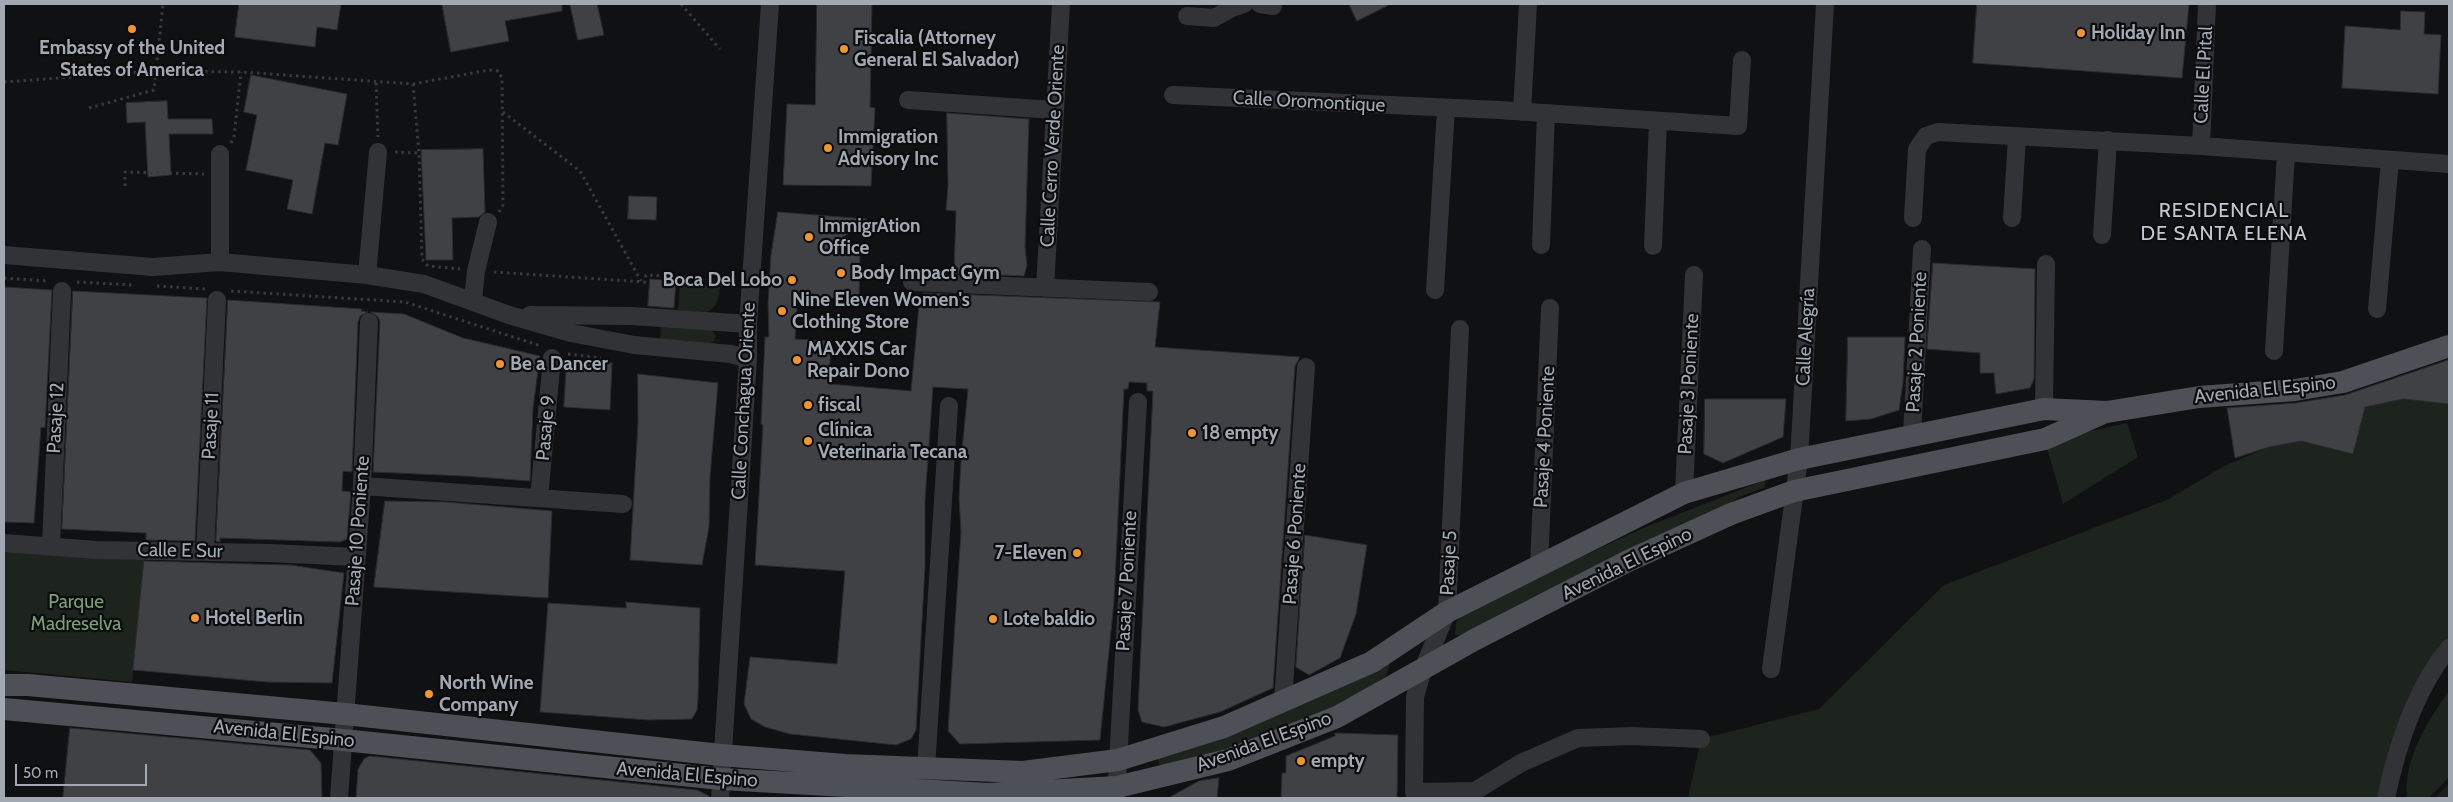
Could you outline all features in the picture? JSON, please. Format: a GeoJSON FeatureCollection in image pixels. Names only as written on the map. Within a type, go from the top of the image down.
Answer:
{"type":"FeatureCollection","features":[{"type":"Feature","properties":{"kind":"main road","name":"Avenida El Espino"},"geometry":{"type":"LineString","coordinates":[[4,685],[28,685],[345,714],[721,755],[845,765],[1023,772],[1118,760],[1224,727],[1372,662],[1447,612],[1684,493],[1799,459],[1912,434],[2044,409],[2107,412],[2199,396],[2295,390],[2343,382],[2449,346]]}},
{"type":"Feature","properties":{"kind":"main road","name":"Avenida El Espino"},"geometry":{"type":"LineString","coordinates":[[4,709],[343,740],[720,789],[988,794],[1116,793],[1228,760],[1337,717],[1476,639],[1628,561],[1731,514],[1794,491],[2046,439],[2107,412]]}},
{"type":"Feature","properties":{"kind":"street","name":"Calle Conchagua Oriente"},"geometry":{"type":"LineString","coordinates":[[720,789],[748,359],[748,324],[770,4]]}},
{"type":"Feature","properties":{"kind":"street","name":"Calle Cerro Verde Oriente"},"geometry":{"type":"LineString","coordinates":[[1045,288],[1061,4]]}},
{"type":"Feature","properties":{"kind":"street"},"geometry":{"type":"LineString","coordinates":[[1187,16],[1214,18],[1244,4]]}},
{"type":"Feature","properties":{"kind":"street"},"geometry":{"type":"LineString","coordinates":[[1522,112],[1528,4]]}},
{"type":"Feature","properties":{"kind":"street","name":"Calle Alegría"},"geometry":{"type":"LineString","coordinates":[[1771,669],[1799,459],[1825,4]]}},
{"type":"Feature","properties":{"kind":"street","name":"Calle El Pital"},"geometry":{"type":"LineString","coordinates":[[2201,146],[2207,4]]}},
{"type":"Feature","properties":{"kind":"street","name":"Calle Oromontique"},"geometry":{"type":"LineString","coordinates":[[1173,96],[1546,113],[1738,126],[1742,60]]}},
{"type":"Feature","properties":{"kind":"street"},"geometry":{"type":"LineString","coordinates":[[908,100],[1054,110]]}},
{"type":"Feature","properties":{"kind":"street"},"geometry":{"type":"LineString","coordinates":[[1436,290],[1446,108]]}},
{"type":"Feature","properties":{"kind":"street"},"geometry":{"type":"LineString","coordinates":[[1541,246],[1546,113]]}},
{"type":"Feature","properties":{"kind":"street"},"geometry":{"type":"LineString","coordinates":[[1653,246],[1658,121]]}},
{"type":"Feature","properties":{"kind":"street"},"geometry":{"type":"LineString","coordinates":[[1914,218],[1916,149],[1926,136],[1938,132],[2108,140],[2449,164]]}},
{"type":"Feature","properties":{"kind":"street"},"geometry":{"type":"LineString","coordinates":[[2012,218],[2016,137]]}},
{"type":"Feature","properties":{"kind":"street"},"geometry":{"type":"LineString","coordinates":[[2102,235],[2108,140]]}},
{"type":"Feature","properties":{"kind":"street"},"geometry":{"type":"LineString","coordinates":[[367,274],[378,152]]}},
{"type":"Feature","properties":{"kind":"street"},"geometry":{"type":"LineString","coordinates":[[2274,351],[2286,153]]}},
{"type":"Feature","properties":{"kind":"street"},"geometry":{"type":"LineString","coordinates":[[220,154],[220,262]]}},
{"type":"Feature","properties":{"kind":"street"},"geometry":{"type":"LineString","coordinates":[[2378,309],[2390,160]]}},
{"type":"Feature","properties":{"kind":"street"},"geometry":{"type":"LineString","coordinates":[[472,300],[476,271],[488,222]]}},
{"type":"Feature","properties":{"kind":"street","name":"Pasaje 2 Poniente"},"geometry":{"type":"LineString","coordinates":[[1912,434],[1922,249]]}},
{"type":"Feature","properties":{"kind":"street"},"geometry":{"type":"LineString","coordinates":[[4,255],[153,267],[220,262],[367,274],[424,284],[510,315],[571,333],[634,345],[731,354],[748,359]]}},
{"type":"Feature","properties":{"kind":"street"},"geometry":{"type":"LineString","coordinates":[[2044,409],[2046,264]]}},
{"type":"Feature","properties":{"kind":"street","name":"Pasaje 3 Poniente"},"geometry":{"type":"LineString","coordinates":[[1684,493],[1694,274]]}},
{"type":"Feature","properties":{"kind":"street"},"geometry":{"type":"LineString","coordinates":[[912,282],[1149,292]]}},
{"type":"Feature","properties":{"kind":"street","name":"Pasaje 12"},"geometry":{"type":"LineString","coordinates":[[50,546],[62,291]]}},
{"type":"Feature","properties":{"kind":"street","name":"Pasaje 11"},"geometry":{"type":"LineString","coordinates":[[206,552],[217,300]]}},
{"type":"Feature","properties":{"kind":"street","name":"Pasaje 4 Poniente"},"geometry":{"type":"LineString","coordinates":[[1539,566],[1550,308]]}},
{"type":"Feature","properties":{"kind":"street"},"geometry":{"type":"LineString","coordinates":[[510,315],[632,316],[748,324]]}},
{"type":"Feature","properties":{"kind":"street","name":"Pasaje 10 Poniente"},"geometry":{"type":"LineString","coordinates":[[338,798],[362,486],[369,322]]}},
{"type":"Feature","properties":{"kind":"street","name":"Pasaje 5"},"geometry":{"type":"LineString","coordinates":[[1460,329],[1447,612],[1423,669],[1415,698],[1413,795],[1475,791],[1521,762],[1578,738],[1632,736],[1701,739]]}},
{"type":"Feature","properties":{"kind":"street","name":"Pasaje 9"},"geometry":{"type":"LineString","coordinates":[[540,498],[552,358]]}},
{"type":"Feature","properties":{"kind":"street","name":"Pasaje 6 Poniente"},"geometry":{"type":"LineString","coordinates":[[1283,701],[1306,368]]}},
{"type":"Feature","properties":{"kind":"street","name":"Pasaje 7 Poniente"},"geometry":{"type":"LineString","coordinates":[[1116,793],[1138,402]]}},
{"type":"Feature","properties":{"kind":"street"},"geometry":{"type":"LineString","coordinates":[[926,768],[949,406]]}},
{"type":"Feature","properties":{"kind":"street"},"geometry":{"type":"LineString","coordinates":[[362,486],[623,504]]}},
{"type":"Feature","properties":{"kind":"street","name":"Calle E Sur"},"geometry":{"type":"LineString","coordinates":[[4,543],[96,550],[356,557]]}},
{"type":"Feature","properties":{"kind":"street"},"geometry":{"type":"LineString","coordinates":[[2386,798],[2405,728],[2437,662],[2449,648]]}},
{"type":"Feature","properties":{"kind":"street"},"geometry":{"type":"LineString","coordinates":[[2390,779],[2390,798]]}},
{"type":"Feature","properties":{"kind":"path"},"geometry":{"type":"LineString","coordinates":[[89,108],[152,93],[154,90],[163,4]]}},
{"type":"Feature","properties":{"kind":"path"},"geometry":{"type":"LineString","coordinates":[[681,4],[720,49]]}},
{"type":"Feature","properties":{"kind":"path"},"geometry":{"type":"LineString","coordinates":[[4,82],[156,71],[241,72],[376,83],[413,84],[489,70],[498,71],[502,78],[503,205],[498,214],[488,222]]}},
{"type":"Feature","properties":{"kind":"path"},"geometry":{"type":"LineString","coordinates":[[220,154],[222,149],[229,147],[234,137],[241,72]]}},
{"type":"Feature","properties":{"kind":"path"},"geometry":{"type":"LineString","coordinates":[[376,83],[378,152],[419,153]]}},
{"type":"Feature","properties":{"kind":"path"},"geometry":{"type":"LineString","coordinates":[[502,111],[580,171],[640,281]]}},
{"type":"Feature","properties":{"kind":"path"},"geometry":{"type":"LineString","coordinates":[[125,186],[125,172],[220,175]]}},
{"type":"Feature","properties":{"kind":"shaded area"},"geometry":{"type":"Polygon","coordinates":[[[2449,783],[2449,798],[2435,798],[2449,783]]]}},
{"type":"Feature","properties":{"kind":"green space"},"geometry":{"type":"Polygon","coordinates":[[[680,282],[720,287],[716,304],[712,309],[702,312],[678,310],[680,282]]]}},
{"type":"Feature","properties":{"kind":"green space"},"geometry":{"type":"Polygon","coordinates":[[[661,322],[709,325],[716,336],[714,341],[707,345],[660,341],[661,322]]]}},
{"type":"Feature","properties":{"kind":"green space"},"geometry":{"type":"Polygon","coordinates":[[[2403,399],[2449,404],[2449,644],[2386,765],[2377,798],[1688,798],[1701,739],[1819,709],[1944,585],[2167,500],[2224,466],[2269,447],[2301,441],[2353,454],[2365,407],[2403,399]]]}},
{"type":"Feature","properties":{"kind":"green space"},"geometry":{"type":"Polygon","coordinates":[[[2127,423],[2138,457],[2063,504],[2045,441],[2127,423]]]}},
{"type":"Feature","properties":{"kind":"green space"},"geometry":{"type":"Polygon","coordinates":[[[1765,480],[1765,487],[1737,498],[1726,507],[1463,635],[1455,635],[1456,623],[1460,614],[1641,529],[1765,480]]]}},
{"type":"Feature","properties":{"kind":"green space","name":"Parque Madreselva"},"geometry":{"type":"Polygon","coordinates":[[[145,551],[132,682],[4,670],[4,552],[145,551]]]}},
{"type":"Feature","properties":{"kind":"green space"},"geometry":{"type":"Polygon","coordinates":[[[1390,663],[1386,676],[1366,691],[1332,710],[1267,738],[1161,769],[1155,751],[1390,663]]]}},
{"type":"Feature","properties":{"kind":"green space"},"geometry":{"type":"Polygon","coordinates":[[[2449,691],[2449,777],[2429,798],[2407,798],[2409,769],[2413,755],[2425,728],[2449,691]]]}},
{"type":"Feature","properties":{"kind":"building"},"geometry":{"type":"Polygon","coordinates":[[[239,4],[341,4],[337,30],[317,27],[315,47],[235,37],[239,4]]]}},
{"type":"Feature","properties":{"kind":"building"},"geometry":{"type":"Polygon","coordinates":[[[442,4],[562,4],[562,11],[505,21],[509,41],[451,52],[442,4]]]}},
{"type":"Feature","properties":{"kind":"building"},"geometry":{"type":"Polygon","coordinates":[[[570,4],[597,4],[604,35],[578,40],[570,4]]]}},
{"type":"Feature","properties":{"kind":"building"},"geometry":{"type":"Polygon","coordinates":[[[817,4],[872,4],[870,107],[875,108],[871,186],[783,185],[787,104],[815,105],[817,4]]]}},
{"type":"Feature","properties":{"kind":"building"},"geometry":{"type":"Polygon","coordinates":[[[1349,4],[1391,4],[1357,21],[1349,4]]]}},
{"type":"Feature","properties":{"kind":"building","name":"Holiday Inn"},"geometry":{"type":"Polygon","coordinates":[[[1977,4],[2189,4],[2182,78],[1973,63],[1977,4]]]}},
{"type":"Feature","properties":{"kind":"building"},"geometry":{"type":"Polygon","coordinates":[[[2401,11],[2425,12],[2424,34],[2441,35],[2438,94],[2342,88],[2345,26],[2400,30],[2401,11]]]}},
{"type":"Feature","properties":{"kind":"building"},"geometry":{"type":"Polygon","coordinates":[[[251,75],[347,94],[338,145],[325,143],[312,214],[287,209],[293,180],[246,170],[257,115],[244,112],[251,75]]]}},
{"type":"Feature","properties":{"kind":"building"},"geometry":{"type":"Polygon","coordinates":[[[167,101],[168,119],[212,119],[213,134],[169,134],[171,175],[148,177],[145,122],[127,123],[126,103],[167,101]]]}},
{"type":"Feature","properties":{"kind":"building"},"geometry":{"type":"Polygon","coordinates":[[[947,113],[1029,119],[1025,247],[1027,265],[1024,276],[954,273],[956,211],[946,210],[948,186],[947,113]]]}},
{"type":"Feature","properties":{"kind":"building"},"geometry":{"type":"Polygon","coordinates":[[[483,149],[485,212],[479,217],[452,218],[453,260],[426,260],[421,150],[483,149]]]}},
{"type":"Feature","properties":{"kind":"building"},"geometry":{"type":"Polygon","coordinates":[[[629,196],[657,197],[656,220],[628,219],[629,196]]]}},
{"type":"Feature","properties":{"kind":"building"},"geometry":{"type":"Polygon","coordinates":[[[778,212],[867,219],[829,248],[860,250],[859,299],[814,297],[814,306],[797,305],[795,339],[831,341],[829,384],[911,391],[919,305],[923,293],[1160,302],[1155,347],[1300,357],[1295,366],[1273,688],[1220,712],[1164,727],[1142,722],[1138,710],[1153,391],[1147,391],[1147,383],[1129,382],[1128,389],[1124,389],[1114,601],[1100,740],[960,744],[948,731],[961,532],[959,498],[961,461],[968,389],[933,387],[925,500],[925,566],[916,730],[911,739],[896,745],[790,734],[765,727],[751,719],[744,704],[750,657],[837,664],[845,571],[755,565],[763,425],[761,424],[765,337],[769,337],[768,303],[771,255],[778,212]]]}},
{"type":"Feature","properties":{"kind":"building"},"geometry":{"type":"Polygon","coordinates":[[[1933,263],[2035,269],[2034,379],[2030,388],[1996,394],[1994,373],[1980,373],[1980,353],[1927,349],[1933,263]]]}},
{"type":"Feature","properties":{"kind":"building"},"geometry":{"type":"Polygon","coordinates":[[[650,279],[676,281],[674,308],[648,306],[650,279]]]}},
{"type":"Feature","properties":{"kind":"building"},"geometry":{"type":"Polygon","coordinates":[[[4,287],[52,290],[45,428],[41,427],[34,523],[4,522],[4,287]]]}},
{"type":"Feature","properties":{"kind":"building"},"geometry":{"type":"Polygon","coordinates":[[[73,291],[207,298],[195,541],[146,540],[146,533],[62,529],[73,291]]]}},
{"type":"Feature","properties":{"kind":"building"},"geometry":{"type":"Polygon","coordinates":[[[228,300],[362,309],[361,311],[368,312],[360,316],[358,322],[352,472],[343,471],[342,491],[351,492],[347,539],[340,542],[220,538],[220,542],[216,541],[228,300]]]}},
{"type":"Feature","properties":{"kind":"building"},"geometry":{"type":"Polygon","coordinates":[[[371,312],[404,314],[463,338],[540,356],[533,408],[530,481],[373,472],[380,322],[378,317],[371,312]]]}},
{"type":"Feature","properties":{"kind":"building"},"geometry":{"type":"Polygon","coordinates":[[[1848,337],[1905,337],[1903,382],[1899,410],[1871,419],[1846,421],[1848,337]]]}},
{"type":"Feature","properties":{"kind":"building"},"geometry":{"type":"Polygon","coordinates":[[[567,360],[612,363],[610,410],[564,407],[567,360]]]}},
{"type":"Feature","properties":{"kind":"building"},"geometry":{"type":"Polygon","coordinates":[[[2449,360],[2449,404],[2403,399],[2365,407],[2353,454],[2301,441],[2269,447],[2235,458],[2227,408],[2296,403],[2345,395],[2449,360]]]}},
{"type":"Feature","properties":{"kind":"building"},"geometry":{"type":"Polygon","coordinates":[[[638,374],[718,383],[710,477],[709,527],[702,565],[630,560],[638,423],[638,374]]]}},
{"type":"Feature","properties":{"kind":"building"},"geometry":{"type":"Polygon","coordinates":[[[1705,399],[1786,399],[1783,437],[1723,463],[1704,454],[1705,399]]]}},
{"type":"Feature","properties":{"kind":"building"},"geometry":{"type":"Polygon","coordinates":[[[385,501],[446,502],[552,511],[548,598],[374,587],[385,501]]]}},
{"type":"Feature","properties":{"kind":"building"},"geometry":{"type":"Polygon","coordinates":[[[1305,535],[1367,545],[1356,614],[1340,658],[1309,675],[1296,667],[1305,535]]]}},
{"type":"Feature","properties":{"kind":"building"},"geometry":{"type":"Polygon","coordinates":[[[144,561],[290,565],[344,573],[332,683],[267,682],[133,670],[144,561]]]}},
{"type":"Feature","properties":{"kind":"building"},"geometry":{"type":"Polygon","coordinates":[[[626,602],[700,608],[698,699],[697,710],[692,719],[649,720],[540,712],[548,603],[626,608],[626,602]]]}},
{"type":"Feature","properties":{"kind":"building"},"geometry":{"type":"Polygon","coordinates":[[[70,728],[310,750],[321,763],[322,798],[63,798],[70,728]]]}},
{"type":"Feature","properties":{"kind":"building"},"geometry":{"type":"Polygon","coordinates":[[[1335,733],[1398,735],[1397,798],[1281,798],[1282,773],[1286,773],[1286,756],[1335,736],[1335,733]]]}},
{"type":"Feature","properties":{"kind":"building"},"geometry":{"type":"Polygon","coordinates":[[[370,756],[697,790],[710,798],[356,798],[358,769],[364,759],[370,756]]]}},
{"type":"Feature","properties":{"kind":"building"},"geometry":{"type":"Polygon","coordinates":[[[1219,778],[1217,798],[1168,798],[1199,781],[1219,778]]]}},
{"type":"Feature","properties":{"kind":"place","name":"Embassy of the United States of America"},"geometry":{"type":"Point","coordinates":[132,29]}},
{"type":"Feature","properties":{"kind":"place","name":"Holiday Inn"},"geometry":{"type":"Point","coordinates":[2081,33]}},
{"type":"Feature","properties":{"kind":"place","name":"Fiscalia (Attorney General El Salvador)"},"geometry":{"type":"Point","coordinates":[844,49]}},
{"type":"Feature","properties":{"kind":"place","name":"Immigration Advisory Inc"},"geometry":{"type":"Point","coordinates":[828,148]}},
{"type":"Feature","properties":{"kind":"place","name":"ImmigrAtion Office"},"geometry":{"type":"Point","coordinates":[809,237]}},
{"type":"Feature","properties":{"kind":"place","name":"Body Impact Gym"},"geometry":{"type":"Point","coordinates":[841,273]}},
{"type":"Feature","properties":{"kind":"place","name":"Boca Del Lobo"},"geometry":{"type":"Point","coordinates":[792,280]}},
{"type":"Feature","properties":{"kind":"place","name":"Nine Eleven Women's Clothing Store"},"geometry":{"type":"Point","coordinates":[782,311]}},
{"type":"Feature","properties":{"kind":"place","name":"MAXXIS Car Repair Dono"},"geometry":{"type":"Point","coordinates":[797,360]}},
{"type":"Feature","properties":{"kind":"place","name":"Be a Dancer"},"geometry":{"type":"Point","coordinates":[500,364]}},
{"type":"Feature","properties":{"kind":"place","name":"fiscal"},"geometry":{"type":"Point","coordinates":[808,405]}},
{"type":"Feature","properties":{"kind":"place","name":"18 empty"},"geometry":{"type":"Point","coordinates":[1192,433]}},
{"type":"Feature","properties":{"kind":"place","name":"Clínica Veterinaria Tecana"},"geometry":{"type":"Point","coordinates":[808,441]}},
{"type":"Feature","properties":{"kind":"place","name":"7-Eleven"},"geometry":{"type":"Point","coordinates":[1077,553]}},
{"type":"Feature","properties":{"kind":"place","name":"Hotel Berlin"},"geometry":{"type":"Point","coordinates":[195,618]}},
{"type":"Feature","properties":{"kind":"place","name":"Lote baldio"},"geometry":{"type":"Point","coordinates":[993,619]}},
{"type":"Feature","properties":{"kind":"place","name":"North Wine Company"},"geometry":{"type":"Point","coordinates":[429,694]}},
{"type":"Feature","properties":{"kind":"place","name":"empty"},"geometry":{"type":"Point","coordinates":[1301,761]}},
{"type":"Feature","properties":{"kind":"district","name":"RESIDENCIAL DE SANTA ELENA"},"geometry":{"type":"Point","coordinates":[2224,222]}}]}
